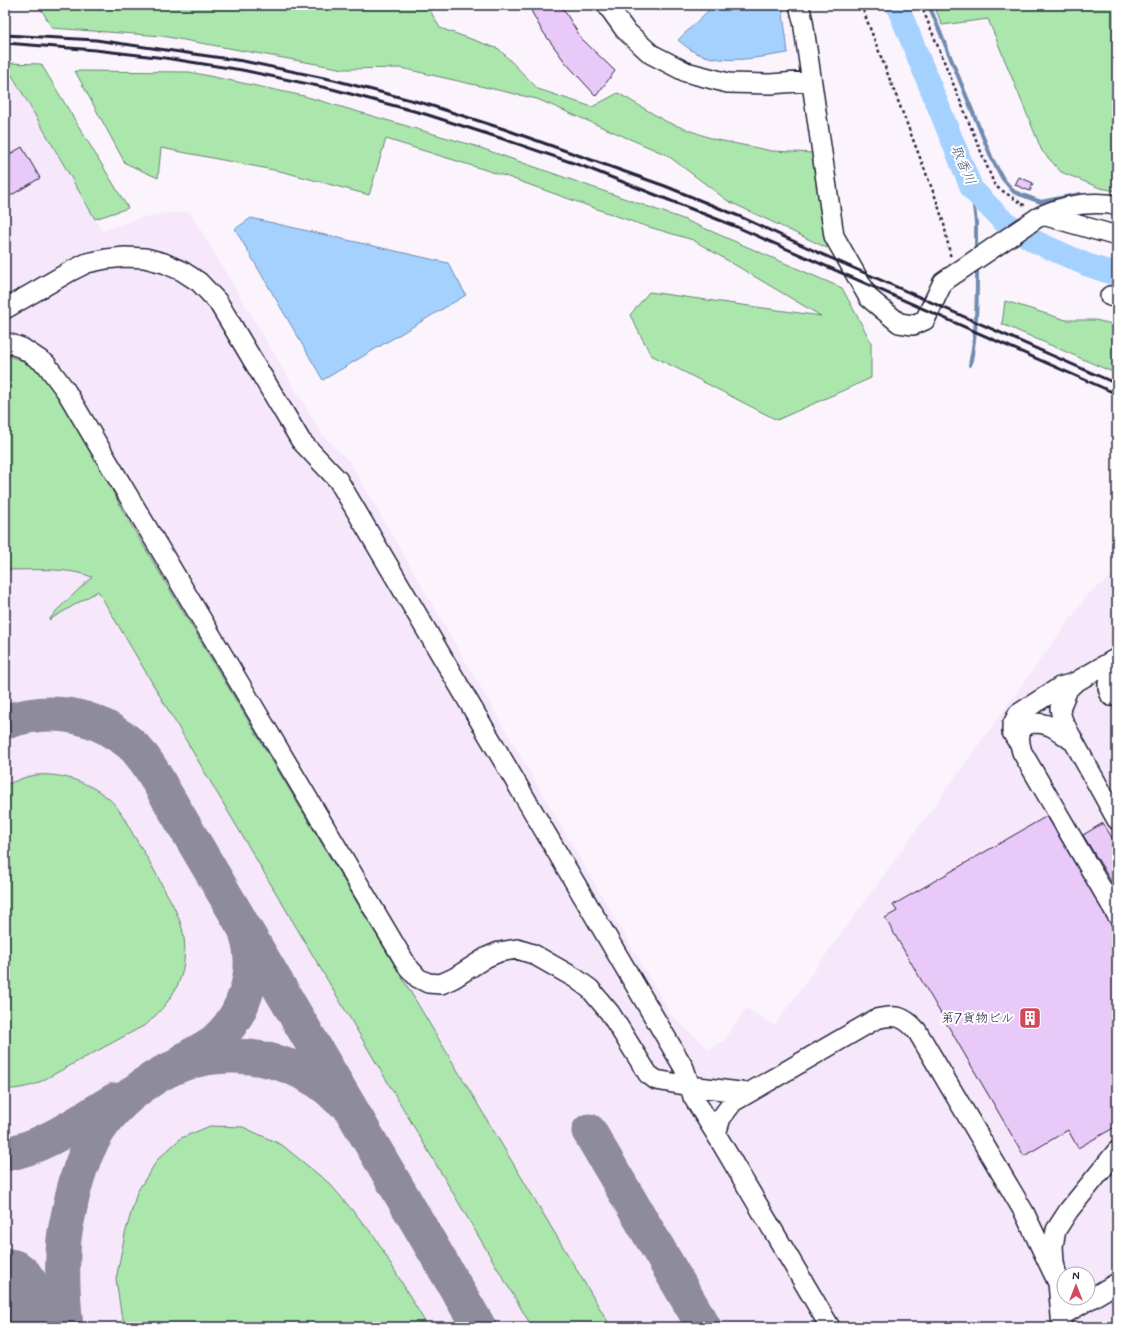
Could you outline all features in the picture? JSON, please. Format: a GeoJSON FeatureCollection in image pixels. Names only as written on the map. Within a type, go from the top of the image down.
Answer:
{"type":"FeatureCollection","features":[{"type":"Feature","properties":{"kind":"street"},"geometry":{"type":"LineString","coordinates":[[607,5],[625,30],[651,54],[686,72],[728,82],[770,84],[811,81]]}},
{"type":"Feature","properties":{"kind":"street"},"geometry":{"type":"LineString","coordinates":[[799,5],[803,21],[834,236],[869,298],[900,323],[913,325],[925,320],[943,282],[1044,214],[1072,205],[1105,203],[1117,205]]}},
{"type":"Feature","properties":{"kind":"street"},"geometry":{"type":"LineString","coordinates":[[1044,214],[1117,236]]}},
{"type":"Feature","properties":{"kind":"street"},"geometry":{"type":"LineString","coordinates":[[5,309],[87,263],[125,257],[145,258],[164,263],[182,271],[199,282],[218,302],[301,441],[338,480],[684,1068],[693,1097],[830,1327]]}},
{"type":"Feature","properties":{"kind":"street"},"geometry":{"type":"LineString","coordinates":[[5,342],[22,348],[46,364],[66,391],[408,967],[418,978],[428,983],[441,984],[454,978],[487,957],[499,952],[517,949],[533,954],[575,978],[590,989],[610,1013],[648,1074],[656,1080],[748,1093]]}},
{"type":"Feature","properties":{"kind":"street"},"geometry":{"type":"LineString","coordinates":[[1117,658],[1074,682],[1060,687],[1018,714],[1012,726],[1012,732],[1022,752],[1117,915]]}},
{"type":"Feature","properties":{"kind":"street"},"geometry":{"type":"LineString","coordinates":[[1115,696],[1108,689],[1109,680],[1117,671]]}},
{"type":"Feature","properties":{"kind":"street"},"geometry":{"type":"LineString","coordinates":[[1074,682],[1068,689],[1060,708],[1062,719],[1117,820]]}},
{"type":"Feature","properties":{"kind":"street"},"geometry":{"type":"LineString","coordinates":[[1019,744],[1019,735],[1023,728],[1029,724],[1039,723],[1049,725],[1074,742]]}},
{"type":"Feature","properties":{"kind":"street"},"geometry":{"type":"LineString","coordinates":[[716,1134],[721,1118],[733,1102],[876,1019],[888,1016],[899,1016],[910,1023],[917,1031],[1024,1212],[1056,1279]]}},
{"type":"Feature","properties":{"kind":"street"},"geometry":{"type":"LineString","coordinates":[[1056,1272],[1053,1246],[1056,1230],[1069,1210],[1117,1151]]}},
{"type":"Feature","properties":{"kind":"street"},"geometry":{"type":"LineString","coordinates":[[1024,1212],[1045,1220],[1058,1218],[1069,1210]]}},
{"type":"Feature","properties":{"kind":"street"},"geometry":{"type":"LineString","coordinates":[[1060,1306],[1062,1322],[1117,1283]]}},
{"type":"Feature","properties":{"kind":"path"},"geometry":{"type":"LineString","coordinates":[[861,5],[936,199],[946,230],[952,265],[956,273]]}},
{"type":"Feature","properties":{"kind":"path"},"geometry":{"type":"LineString","coordinates":[[921,5],[995,186],[1027,207],[1044,214]]}},
{"type":"Feature","properties":{"kind":"shaded area"},"geometry":{"type":"Polygon","coordinates":[[[5,65],[102,231],[132,220],[166,213],[190,212],[322,435],[349,461],[671,1015],[709,1049],[724,1041],[746,1008],[774,1026],[1089,593],[1117,573],[1117,1327],[5,1327],[5,65]]]}},
{"type":"Feature","properties":{"kind":"green space"},"geometry":{"type":"Polygon","coordinates":[[[39,5],[427,5],[440,28],[499,49],[538,89],[592,107],[618,93],[667,122],[713,139],[772,151],[814,153],[827,248],[728,201],[667,155],[537,99],[401,68],[344,69],[162,36],[52,28],[39,5]]]}},
{"type":"Feature","properties":{"kind":"green space"},"geometry":{"type":"Polygon","coordinates":[[[934,5],[1117,5],[1117,191],[1100,188],[1061,172],[1042,151],[988,19],[942,25],[934,5]]]}},
{"type":"Feature","properties":{"kind":"green space"},"geometry":{"type":"Polygon","coordinates":[[[5,63],[41,64],[128,208],[95,219],[5,63]]]}},
{"type":"Feature","properties":{"kind":"green space"},"geometry":{"type":"Polygon","coordinates":[[[75,71],[190,72],[304,96],[475,146],[683,219],[842,288],[871,342],[871,378],[777,420],[651,355],[630,315],[649,292],[821,316],[693,240],[639,224],[505,176],[386,139],[369,195],[284,172],[161,148],[158,178],[125,163],[75,71]]]}},
{"type":"Feature","properties":{"kind":"green space"},"geometry":{"type":"Polygon","coordinates":[[[1005,301],[1066,320],[1095,320],[1117,325],[1117,374],[1002,324],[1005,301]]]}},
{"type":"Feature","properties":{"kind":"green space"},"geometry":{"type":"Polygon","coordinates":[[[5,355],[24,361],[43,373],[76,421],[124,513],[611,1327],[532,1327],[98,591],[49,620],[57,610],[92,577],[61,570],[5,570],[5,355]]]}},
{"type":"Feature","properties":{"kind":"green space"},"geometry":{"type":"Polygon","coordinates":[[[36,775],[54,775],[72,779],[97,790],[113,803],[146,855],[174,907],[182,929],[185,944],[185,955],[183,970],[172,995],[161,1010],[147,1024],[34,1085],[16,1089],[5,1089],[5,785],[36,775]]]}},
{"type":"Feature","properties":{"kind":"green space"},"geometry":{"type":"Polygon","coordinates":[[[210,1126],[243,1127],[282,1145],[330,1184],[375,1237],[428,1327],[126,1327],[121,1313],[116,1279],[125,1234],[137,1192],[158,1159],[181,1138],[210,1126]]]}},
{"type":"Feature","properties":{"kind":"water"},"geometry":{"type":"Polygon","coordinates":[[[714,5],[782,5],[788,53],[732,60],[710,57],[690,50],[678,40],[714,5]]]}},
{"type":"Feature","properties":{"kind":"water"},"geometry":{"type":"Polygon","coordinates":[[[251,218],[448,263],[466,295],[323,380],[235,229],[251,218]]]}},
{"type":"Feature","properties":{"kind":"building"},"geometry":{"type":"Polygon","coordinates":[[[528,5],[561,5],[581,38],[615,71],[596,96],[565,62],[541,29],[528,5]]]}},
{"type":"Feature","properties":{"kind":"building"},"geometry":{"type":"Polygon","coordinates":[[[22,147],[40,178],[5,199],[5,157],[22,147]]]}},
{"type":"Feature","properties":{"kind":"building"},"geometry":{"type":"Polygon","coordinates":[[[1019,177],[1033,183],[1030,191],[1015,185],[1019,177]]]}},
{"type":"Feature","properties":{"kind":"building","name":"第7貨物ビル"},"geometry":{"type":"Polygon","coordinates":[[[1047,816],[1117,935],[1117,1102],[1115,1103],[1117,1106],[1117,1126],[1078,1148],[1068,1130],[1024,1156],[885,918],[897,911],[893,905],[1047,816]]]}},
{"type":"Feature","properties":{"kind":"building"},"geometry":{"type":"Polygon","coordinates":[[[1103,823],[1117,846],[1117,891],[1083,835],[1103,823]]]}},
{"type":"Feature","properties":{"kind":"waterway","name":"取香川"},"geometry":{"type":"LineString","coordinates":[[897,5],[972,189],[1002,220],[1036,242],[1085,264],[1117,275]]}},
{"type":"Feature","properties":{"kind":"waterway"},"geometry":{"type":"LineString","coordinates":[[929,5],[992,159],[1003,179],[1014,192],[1041,202],[1080,194]]}},
{"type":"Feature","properties":{"kind":"waterway"},"geometry":{"type":"LineString","coordinates":[[972,189],[976,223],[976,253]]}},
{"type":"Feature","properties":{"kind":"waterway"},"geometry":{"type":"LineString","coordinates":[[970,365],[977,303],[977,266]]}},
{"type":"Feature","properties":{"kind":"taxiway"},"geometry":{"type":"LineString","coordinates":[[5,722],[34,715],[48,714],[77,717],[105,727],[128,741],[144,758],[479,1327]]}},
{"type":"Feature","properties":{"kind":"taxiway"},"geometry":{"type":"LineString","coordinates":[[185,1059],[215,1041],[234,1020],[241,1007],[250,979],[251,964],[247,936]]}},
{"type":"Feature","properties":{"kind":"taxiway"},"geometry":{"type":"LineString","coordinates":[[66,1327],[63,1283],[63,1250],[65,1231],[74,1188],[86,1153],[94,1137],[115,1109],[129,1096],[155,1077],[188,1062],[212,1057],[236,1056],[264,1059],[292,1067],[305,1073],[329,1089],[339,1099]]}},
{"type":"Feature","properties":{"kind":"taxiway"},"geometry":{"type":"LineString","coordinates":[[5,1154],[20,1151],[48,1140],[115,1100]]}},
{"type":"Feature","properties":{"kind":"taxiway"},"geometry":{"type":"LineString","coordinates":[[589,1131],[704,1327]]}},
{"type":"Feature","properties":{"kind":"runway"},"geometry":{"type":"LineString","coordinates":[[5,1292],[25,1327]]}},
{"type":"Feature","properties":{"kind":"railway"},"geometry":{"type":"LineString","coordinates":[[5,35],[96,40],[243,61],[334,80],[426,104],[504,129],[665,186],[741,217],[1117,384]]}},
{"type":"Feature","properties":{"kind":"railway"},"geometry":{"type":"LineString","coordinates":[[5,43],[95,50],[165,58],[242,70],[332,89],[425,114],[585,167],[737,227],[1117,394]]}},
{"type":"Feature","properties":{"kind":"place","name":"第7貨物ビル"},"geometry":{"type":"Point","coordinates":[1030,1018]}}]}
